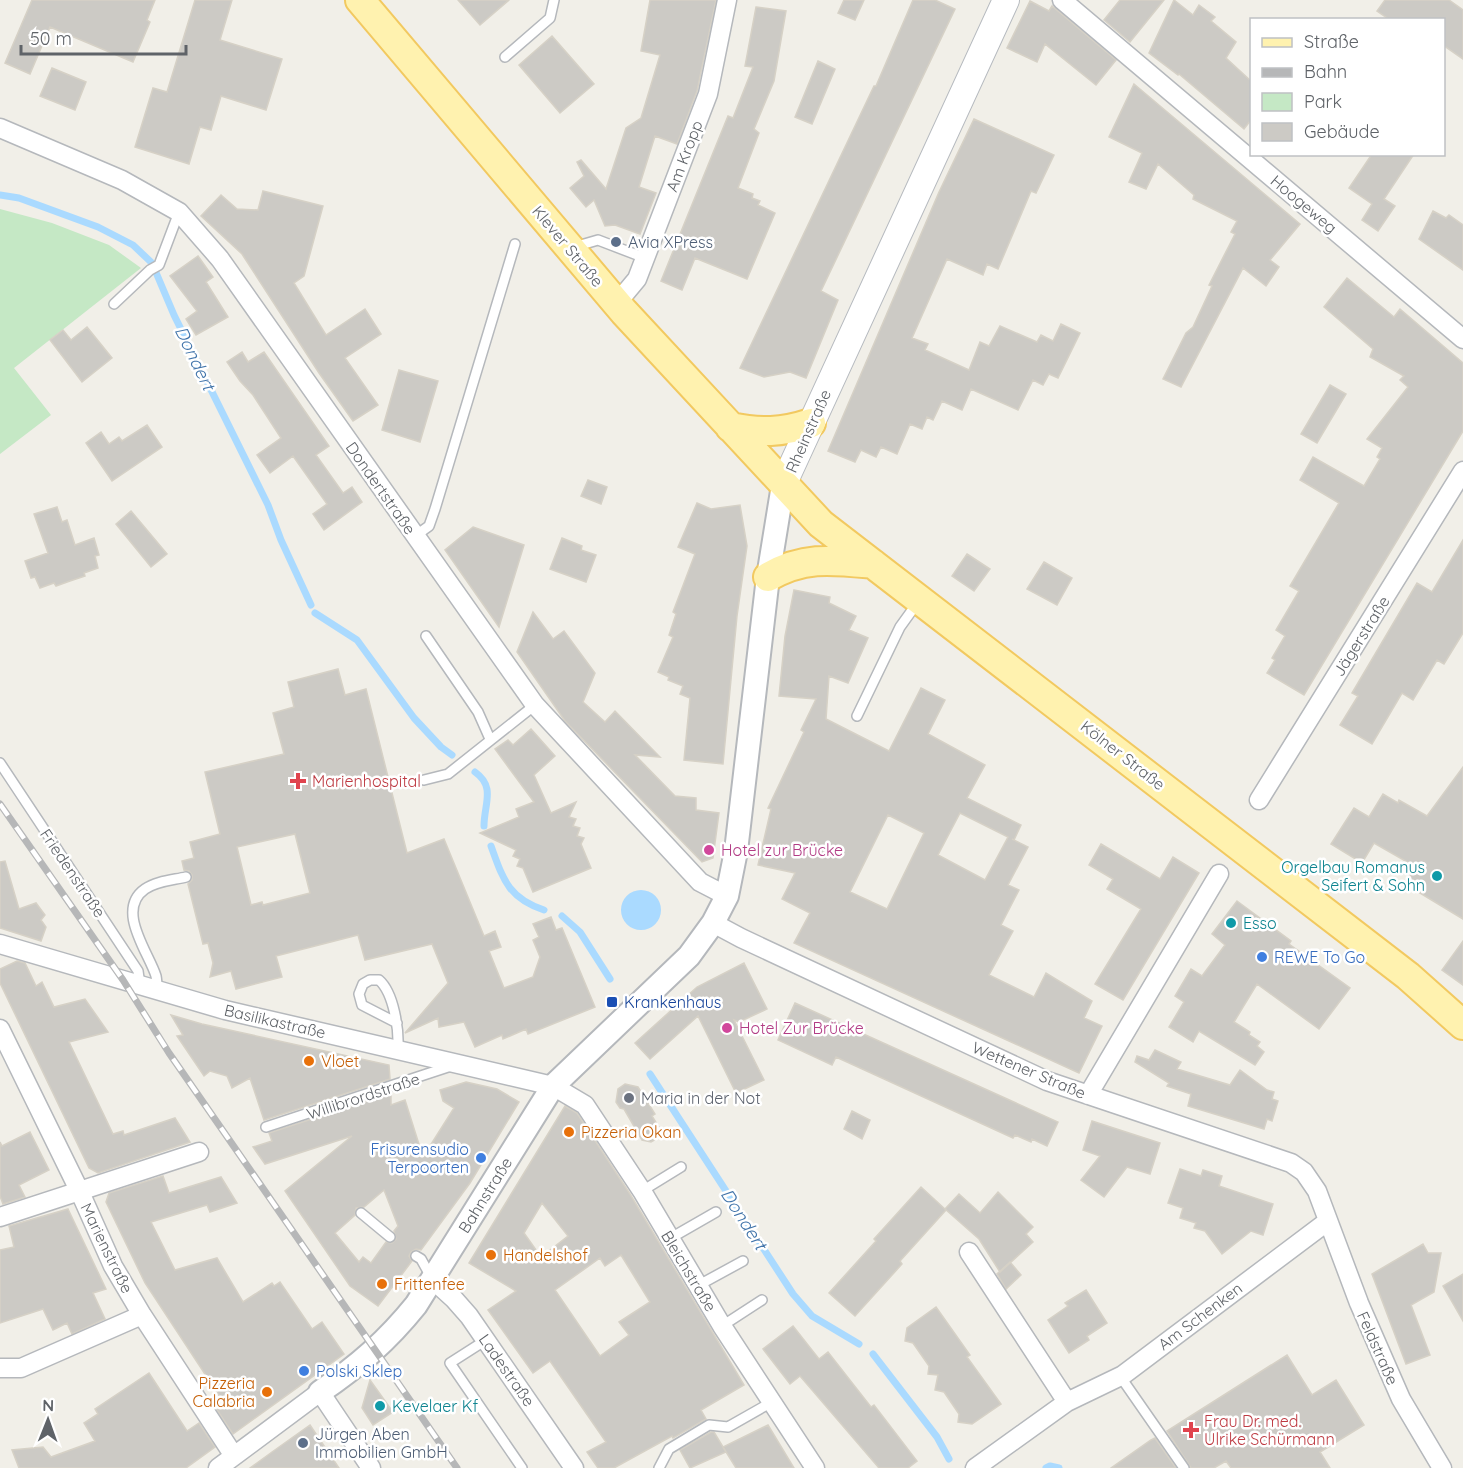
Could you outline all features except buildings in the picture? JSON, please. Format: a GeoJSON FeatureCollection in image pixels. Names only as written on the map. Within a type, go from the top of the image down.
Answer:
{"type":"FeatureCollection","features":[{"type":"Feature","properties":{"kind":"main road","name":"Klever Straße"},"geometry":{"type":"LineString","coordinates":[[360,0],[617,303],[783,485]]}},
{"type":"Feature","properties":{"kind":"main road","name":"Rheinstraße"},"geometry":{"type":"LineString","coordinates":[[783,485],[1006,0]]}},
{"type":"Feature","properties":{"kind":"main road"},"geometry":{"type":"LineString","coordinates":[[730,427],[756,432],[772,432],[811,423]]}},
{"type":"Feature","properties":{"kind":"main road","name":"Kölner Straße"},"geometry":{"type":"LineString","coordinates":[[783,485],[821,524],[1389,962],[1463,1024]]}},
{"type":"Feature","properties":{"kind":"main road"},"geometry":{"type":"LineString","coordinates":[[768,577],[805,561],[828,559],[873,564]]}},
{"type":"Feature","properties":{"kind":"street","name":"Am Kropp"},"geometry":{"type":"LineString","coordinates":[[617,303],[637,279],[708,94],[727,0]]}},
{"type":"Feature","properties":{"kind":"street","name":"Hoogeweg"},"geometry":{"type":"LineString","coordinates":[[1062,0],[1463,339]]}},
{"type":"Feature","properties":{"kind":"street","name":"Dondertstraße"},"geometry":{"type":"LineString","coordinates":[[0,128],[122,180],[179,212],[219,259],[534,705],[700,882],[727,896]]}},
{"type":"Feature","properties":{"kind":"street","name":"Jägerstraße"},"geometry":{"type":"LineString","coordinates":[[1259,800],[1463,471]]}},
{"type":"Feature","properties":{"kind":"street","name":"Rheinstraße"},"geometry":{"type":"LineString","coordinates":[[727,896],[736,851],[768,577],[783,485]]}},
{"type":"Feature","properties":{"kind":"street"},"geometry":{"type":"LineString","coordinates":[[1088,1095],[1219,874]]}},
{"type":"Feature","properties":{"kind":"street","name":"Bahnstraße"},"geometry":{"type":"LineString","coordinates":[[218,1468],[357,1367],[394,1333],[416,1305],[553,1086],[689,956],[713,923],[727,896]]}},
{"type":"Feature","properties":{"kind":"street","name":"Wettener Straße"},"geometry":{"type":"LineString","coordinates":[[713,923],[1047,1081],[1291,1163],[1304,1172],[1317,1191],[1328,1221]]}},
{"type":"Feature","properties":{"kind":"street","name":"Basilikastraße"},"geometry":{"type":"LineString","coordinates":[[0,944],[225,1010],[553,1086]]}},
{"type":"Feature","properties":{"kind":"street","name":"Marienstraße"},"geometry":{"type":"LineString","coordinates":[[0,1029],[79,1190],[113,1266],[142,1315],[234,1456]]}},
{"type":"Feature","properties":{"kind":"street","name":"Bleichstraße"},"geometry":{"type":"LineString","coordinates":[[553,1086],[585,1105],[642,1191],[722,1326],[814,1468]]}},
{"type":"Feature","properties":{"kind":"street"},"geometry":{"type":"LineString","coordinates":[[0,1217],[199,1152]]}},
{"type":"Feature","properties":{"kind":"street","name":"Am Schenken"},"geometry":{"type":"LineString","coordinates":[[975,1468],[1067,1402],[1120,1376],[1328,1221]]}},
{"type":"Feature","properties":{"kind":"street","name":"Feldstraße"},"geometry":{"type":"LineString","coordinates":[[1328,1221],[1359,1303],[1401,1399],[1442,1468]]}},
{"type":"Feature","properties":{"kind":"street"},"geometry":{"type":"LineString","coordinates":[[969,1252],[1067,1402]]}},
{"type":"Feature","properties":{"kind":"street","name":"Ladestraße"},"geometry":{"type":"LineString","coordinates":[[432,1280],[454,1299],[486,1340],[574,1468]]}},
{"type":"Feature","properties":{"kind":"street"},"geometry":{"type":"LineString","coordinates":[[0,1368],[21,1368],[142,1315]]}},
{"type":"Feature","properties":{"kind":"street"},"geometry":{"type":"LineString","coordinates":[[320,1392],[371,1468]]}},
{"type":"Feature","properties":{"kind":"lane"},"geometry":{"type":"LineString","coordinates":[[505,57],[550,18],[554,0]]}},
{"type":"Feature","properties":{"kind":"lane"},"geometry":{"type":"LineString","coordinates":[[114,304],[154,268],[179,212]]}},
{"type":"Feature","properties":{"kind":"lane"},"geometry":{"type":"LineString","coordinates":[[570,248],[598,240],[645,258]]}},
{"type":"Feature","properties":{"kind":"lane"},"geometry":{"type":"LineString","coordinates":[[415,536],[429,526],[435,510],[515,244]]}},
{"type":"Feature","properties":{"kind":"lane"},"geometry":{"type":"LineString","coordinates":[[857,716],[900,627],[919,600]]}},
{"type":"Feature","properties":{"kind":"lane"},"geometry":{"type":"LineString","coordinates":[[426,636],[478,712],[490,739]]}},
{"type":"Feature","properties":{"kind":"lane"},"geometry":{"type":"LineString","coordinates":[[424,780],[448,774],[534,705]]}},
{"type":"Feature","properties":{"kind":"lane","name":"Friedenstraße"},"geometry":{"type":"LineString","coordinates":[[0,763],[149,988]]}},
{"type":"Feature","properties":{"kind":"lane"},"geometry":{"type":"LineString","coordinates":[[149,988],[156,977],[139,940],[133,909],[143,890],[154,885],[186,878]]}},
{"type":"Feature","properties":{"kind":"lane"},"geometry":{"type":"LineString","coordinates":[[397,1023],[362,1005],[359,994],[363,984],[370,980],[379,980],[386,986],[397,1023],[399,1033],[398,1049]]}},
{"type":"Feature","properties":{"kind":"lane","name":"Willibrordstraße"},"geometry":{"type":"LineString","coordinates":[[266,1127],[459,1063]]}},
{"type":"Feature","properties":{"kind":"lane"},"geometry":{"type":"LineString","coordinates":[[642,1191],[681,1167]]}},
{"type":"Feature","properties":{"kind":"lane"},"geometry":{"type":"LineString","coordinates":[[669,1239],[716,1212]]}},
{"type":"Feature","properties":{"kind":"lane"},"geometry":{"type":"LineString","coordinates":[[361,1213],[390,1237]]}},
{"type":"Feature","properties":{"kind":"lane"},"geometry":{"type":"LineString","coordinates":[[416,1256],[421,1259],[432,1280]]}},
{"type":"Feature","properties":{"kind":"lane"},"geometry":{"type":"LineString","coordinates":[[699,1285],[742,1261]]}},
{"type":"Feature","properties":{"kind":"lane"},"geometry":{"type":"LineString","coordinates":[[722,1326],[762,1300]]}},
{"type":"Feature","properties":{"kind":"lane"},"geometry":{"type":"LineString","coordinates":[[486,1340],[450,1363],[522,1468]]}},
{"type":"Feature","properties":{"kind":"lane"},"geometry":{"type":"LineString","coordinates":[[1120,1376],[1184,1468]]}},
{"type":"Feature","properties":{"kind":"lane"},"geometry":{"type":"LineString","coordinates":[[659,1468],[669,1449],[709,1425],[728,1427],[772,1402]]}},
{"type":"Feature","properties":{"kind":"green space"},"geometry":{"type":"Polygon","coordinates":[[[0,209],[52,223],[109,245],[141,268],[14,368],[51,415],[0,454],[0,209]]]}},
{"type":"Feature","properties":{"kind":"water"},"geometry":{"type":"Polygon","coordinates":[[[641,890],[649,891],[655,896],[660,902],[660,918],[655,924],[649,929],[641,930],[633,929],[627,924],[622,918],[621,910],[622,902],[627,896],[633,891],[641,890]]]}},
{"type":"Feature","properties":{"kind":"waterway","name":"Dondert"},"geometry":{"type":"LineString","coordinates":[[0,195],[19,198],[98,227],[133,245],[152,263],[174,315],[268,505],[281,540],[311,605]]}},
{"type":"Feature","properties":{"kind":"waterway","name":"Dondert"},"geometry":{"type":"LineString","coordinates":[[315,613],[357,640],[414,718],[441,747],[452,755]]}},
{"type":"Feature","properties":{"kind":"waterway","name":"Dondert"},"geometry":{"type":"LineString","coordinates":[[475,772],[487,790],[484,826]]}},
{"type":"Feature","properties":{"kind":"waterway","name":"Dondert"},"geometry":{"type":"LineString","coordinates":[[491,846],[508,886],[522,900],[544,910]]}},
{"type":"Feature","properties":{"kind":"waterway","name":"Dondert"},"geometry":{"type":"LineString","coordinates":[[562,916],[580,932],[610,979]]}},
{"type":"Feature","properties":{"kind":"waterway","name":"Dondert"},"geometry":{"type":"LineString","coordinates":[[650,1074],[793,1294],[812,1316],[859,1344]]}},
{"type":"Feature","properties":{"kind":"waterway","name":"Dondert"},"geometry":{"type":"LineString","coordinates":[[873,1354],[937,1437],[949,1459]]}},
{"type":"Feature","properties":{"kind":"waterway","name":"Dondert"},"geometry":{"type":"LineString","coordinates":[[1046,1468],[1050,1466],[1059,1468]]}},
{"type":"Feature","properties":{"kind":"railway"},"geometry":{"type":"LineString","coordinates":[[0,804],[123,980],[169,1053],[457,1468]]}},
{"type":"Feature","properties":{"kind":"place","name":"Avia XPress"},"geometry":{"type":"Point","coordinates":[616,242]}},
{"type":"Feature","properties":{"kind":"place","name":"Marienhospital"},"geometry":{"type":"Point","coordinates":[298,781]}},
{"type":"Feature","properties":{"kind":"place","name":"Hotel zur Brücke"},"geometry":{"type":"Point","coordinates":[709,850]}},
{"type":"Feature","properties":{"kind":"place","name":"Orgelbau Romanus Seifert & Sohn"},"geometry":{"type":"Point","coordinates":[1437,876]}},
{"type":"Feature","properties":{"kind":"place","name":"Esso"},"geometry":{"type":"Point","coordinates":[1231,923]}},
{"type":"Feature","properties":{"kind":"place","name":"REWE To Go"},"geometry":{"type":"Point","coordinates":[1262,957]}},
{"type":"Feature","properties":{"kind":"place","name":"Krankenhaus"},"geometry":{"type":"Point","coordinates":[612,1002]}},
{"type":"Feature","properties":{"kind":"place","name":"Hotel Zur Brücke"},"geometry":{"type":"Point","coordinates":[727,1028]}},
{"type":"Feature","properties":{"kind":"place","name":"Vloet"},"geometry":{"type":"Point","coordinates":[309,1061]}},
{"type":"Feature","properties":{"kind":"place","name":"Maria in der Not"},"geometry":{"type":"Point","coordinates":[629,1098]}},
{"type":"Feature","properties":{"kind":"place","name":"Pizzeria Okan"},"geometry":{"type":"Point","coordinates":[569,1132]}},
{"type":"Feature","properties":{"kind":"place","name":"Frisurensudio Terpoorten"},"geometry":{"type":"Point","coordinates":[481,1158]}},
{"type":"Feature","properties":{"kind":"place","name":"Handelshof"},"geometry":{"type":"Point","coordinates":[491,1255]}},
{"type":"Feature","properties":{"kind":"place","name":"Frittenfee"},"geometry":{"type":"Point","coordinates":[382,1284]}},
{"type":"Feature","properties":{"kind":"place","name":"Polski Sklep"},"geometry":{"type":"Point","coordinates":[304,1371]}},
{"type":"Feature","properties":{"kind":"place","name":"Pizzeria Calabria"},"geometry":{"type":"Point","coordinates":[267,1392]}},
{"type":"Feature","properties":{"kind":"place","name":"Kevelaer Kf"},"geometry":{"type":"Point","coordinates":[380,1406]}},
{"type":"Feature","properties":{"kind":"place","name":"Frau Dr. med. Ulrike Schürmann"},"geometry":{"type":"Point","coordinates":[1191,1430]}},
{"type":"Feature","properties":{"kind":"place","name":"Jürgen Aben Immobilien GmbH"},"geometry":{"type":"Point","coordinates":[303,1443]}}]}
